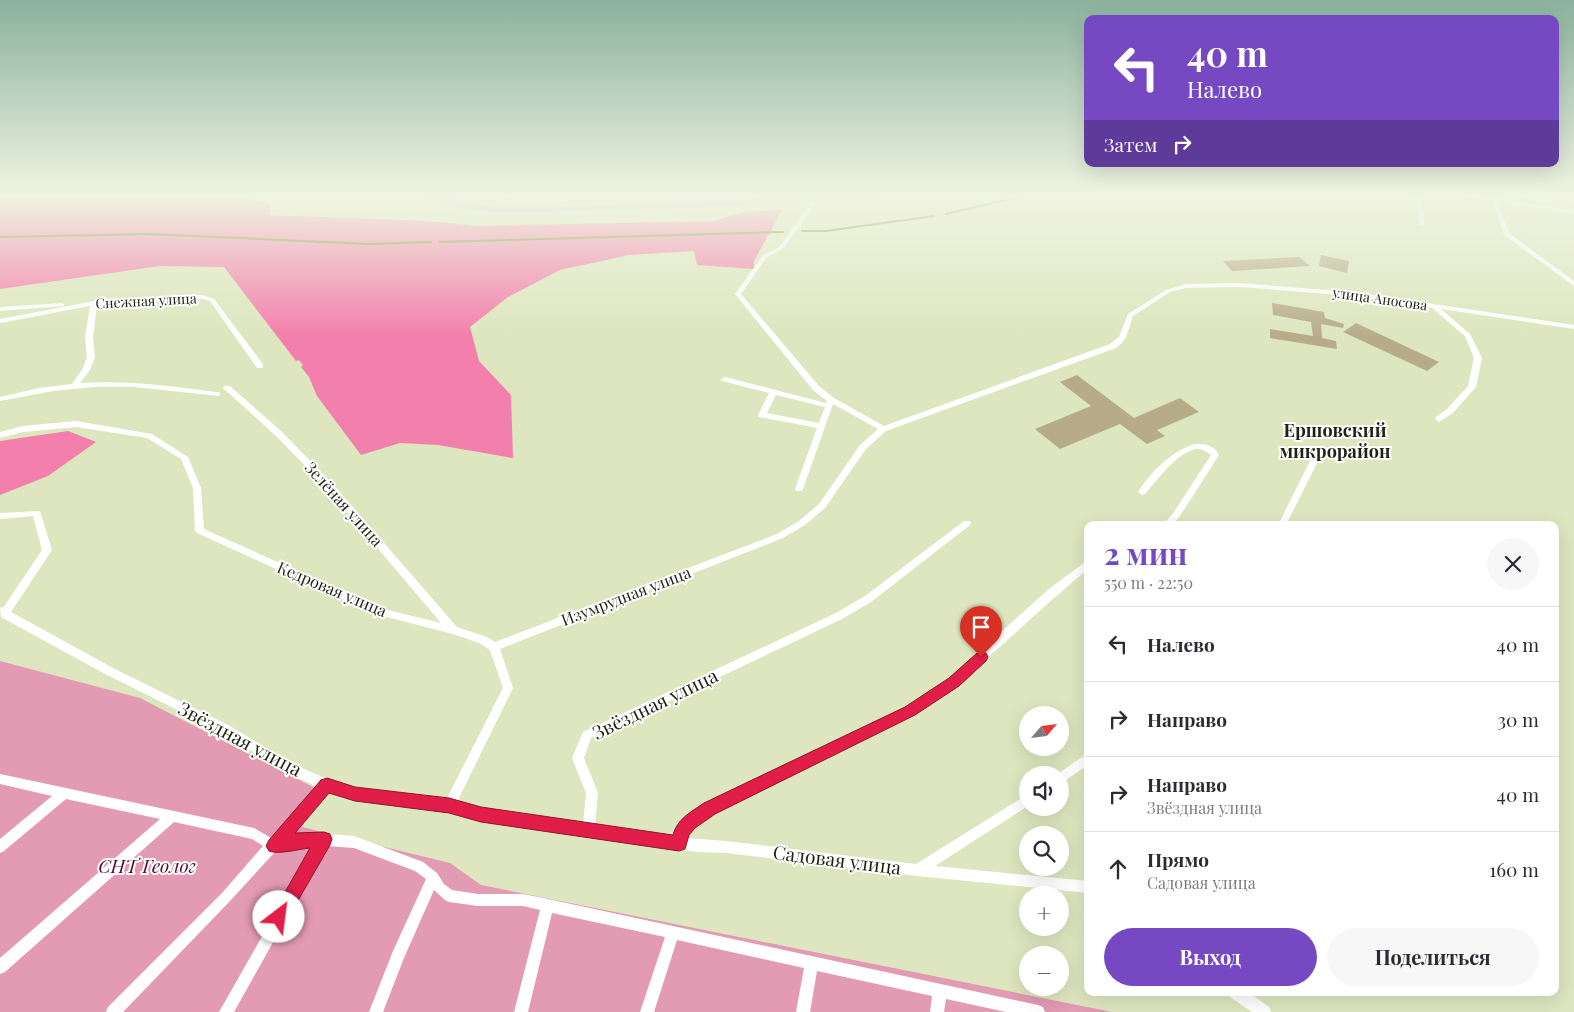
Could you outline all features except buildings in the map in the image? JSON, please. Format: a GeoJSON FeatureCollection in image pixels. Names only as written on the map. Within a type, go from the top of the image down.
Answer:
{"type":"FeatureCollection","features":[{"type":"Feature","properties":{"kind":"street"},"geometry":{"type":"LineString","coordinates":[[785,242],[781,248],[765,256],[738,294],[830,403]]}},
{"type":"Feature","properties":{"kind":"street"},"geometry":{"type":"LineString","coordinates":[[1516,242],[1574,284]]}},
{"type":"Feature","properties":{"kind":"street","name":"улица Аносова"},"geometry":{"type":"LineString","coordinates":[[883,429],[1113,346],[1123,338],[1130,315],[1168,291],[1186,286],[1240,285],[1325,291],[1574,328]]}},
{"type":"Feature","properties":{"kind":"street","name":"Снежная улица"},"geometry":{"type":"LineString","coordinates":[[0,321],[94,303],[202,297],[212,300],[260,366]]}},
{"type":"Feature","properties":{"kind":"street"},"geometry":{"type":"LineString","coordinates":[[0,309],[94,303],[89,337],[91,357],[86,370],[74,386]]}},
{"type":"Feature","properties":{"kind":"street"},"geometry":{"type":"LineString","coordinates":[[1434,307],[1468,335],[1478,358],[1472,387],[1439,420]]}},
{"type":"Feature","properties":{"kind":"street"},"geometry":{"type":"LineString","coordinates":[[725,379],[830,403],[883,429]]}},
{"type":"Feature","properties":{"kind":"street"},"geometry":{"type":"LineString","coordinates":[[0,399],[74,386],[137,385],[216,394]]}},
{"type":"Feature","properties":{"kind":"street","name":"Зелёная улица"},"geometry":{"type":"LineString","coordinates":[[226,388],[278,433],[328,484],[453,630]]}},
{"type":"Feature","properties":{"kind":"street"},"geometry":{"type":"LineString","coordinates":[[774,391],[762,415],[822,426]]}},
{"type":"Feature","properties":{"kind":"street"},"geometry":{"type":"LineString","coordinates":[[799,489],[830,403]]}},
{"type":"Feature","properties":{"kind":"street","name":"Кедровая улица"},"geometry":{"type":"LineString","coordinates":[[0,436],[23,429],[76,424],[149,436],[184,457],[196,488],[200,530],[378,611],[453,630],[483,640],[494,648]]}},
{"type":"Feature","properties":{"kind":"street","name":"Изумрудная улица"},"geometry":{"type":"LineString","coordinates":[[494,648],[780,536],[802,523],[822,506],[863,447],[883,429]]}},
{"type":"Feature","properties":{"kind":"street"},"geometry":{"type":"LineString","coordinates":[[1142,492],[1178,453],[1194,448],[1207,447],[1214,452],[1214,455],[1177,514],[1171,521]]}},
{"type":"Feature","properties":{"kind":"street"},"geometry":{"type":"LineString","coordinates":[[1284,521],[1317,455]]}},
{"type":"Feature","properties":{"kind":"street"},"geometry":{"type":"LineString","coordinates":[[0,516],[37,513],[47,550],[2,612]]}},
{"type":"Feature","properties":{"kind":"street","name":"Звёздная улица"},"geometry":{"type":"LineString","coordinates":[[2,612],[116,675],[226,729],[287,766],[327,785],[355,794],[449,806],[481,814],[588,831],[592,793],[578,758],[587,735],[839,616],[868,598],[967,523]]}},
{"type":"Feature","properties":{"kind":"street"},"geometry":{"type":"LineString","coordinates":[[679,843],[682,831],[690,822],[709,809],[910,711],[932,698],[954,682],[1050,594],[1084,566]]}},
{"type":"Feature","properties":{"kind":"street"},"geometry":{"type":"LineString","coordinates":[[449,806],[508,688],[494,648]]}},
{"type":"Feature","properties":{"kind":"street"},"geometry":{"type":"LineString","coordinates":[[1069,772],[1084,761]]}},
{"type":"Feature","properties":{"kind":"street"},"geometry":{"type":"LineString","coordinates":[[0,779],[254,834],[274,846],[292,841],[324,839],[354,842],[419,866],[433,877],[440,888],[449,896],[478,900],[523,900],[1038,1012]]}},
{"type":"Feature","properties":{"kind":"street"},"geometry":{"type":"LineString","coordinates":[[113,1012],[220,904],[327,785]]}},
{"type":"Feature","properties":{"kind":"street"},"geometry":{"type":"LineString","coordinates":[[0,847],[64,793]]}},
{"type":"Feature","properties":{"kind":"street"},"geometry":{"type":"LineString","coordinates":[[917,870],[1019,805]]}},
{"type":"Feature","properties":{"kind":"street"},"geometry":{"type":"LineString","coordinates":[[0,967],[173,816]]}},
{"type":"Feature","properties":{"kind":"street","name":"Садовая улица"},"geometry":{"type":"LineString","coordinates":[[588,831],[917,870],[1084,887]]}},
{"type":"Feature","properties":{"kind":"street"},"geometry":{"type":"LineString","coordinates":[[226,1012],[324,839]]}},
{"type":"Feature","properties":{"kind":"street"},"geometry":{"type":"LineString","coordinates":[[376,1012],[398,956],[433,877]]}},
{"type":"Feature","properties":{"kind":"street"},"geometry":{"type":"LineString","coordinates":[[521,1012],[548,905]]}},
{"type":"Feature","properties":{"kind":"street"},"geometry":{"type":"LineString","coordinates":[[647,1012],[673,932]]}},
{"type":"Feature","properties":{"kind":"street"},"geometry":{"type":"LineString","coordinates":[[803,1012],[812,963]]}},
{"type":"Feature","properties":{"kind":"street"},"geometry":{"type":"LineString","coordinates":[[936,1012],[940,990]]}},
{"type":"Feature","properties":{"kind":"street"},"geometry":{"type":"LineString","coordinates":[[1241,996],[1264,1012]]}},
{"type":"Feature","properties":{"kind":"green space","name":"СНТ Геолог"},"geometry":{"type":"Polygon","coordinates":[[[0,661],[140,698],[313,787],[302,827],[450,863],[481,885],[1019,993],[1019,996],[1033,996],[1112,1012],[0,1012],[0,661]]]}},
{"type":"Feature","properties":{"kind":"shaded area"},"geometry":{"type":"Polygon","coordinates":[[[0,242],[764,242],[754,261],[754,269],[697,265],[694,251],[629,255],[560,270],[508,297],[470,327],[479,361],[511,395],[513,458],[438,445],[400,443],[361,455],[317,396],[309,377],[301,367],[303,365],[299,360],[296,361],[224,267],[160,266],[0,289],[0,242]]]}},
{"type":"Feature","properties":{"kind":"shaded area"},"geometry":{"type":"Polygon","coordinates":[[[68,431],[96,442],[48,476],[0,495],[0,441],[68,431]]]}},
{"type":"Feature","properties":{"kind":"waterway"},"geometry":{"type":"LineString","coordinates":[[329,242],[368,244],[424,242]]}},
{"type":"Feature","properties":{"kind":"district","name":"Ершовский микрорайон"},"geometry":{"type":"Point","coordinates":[1335,441]}},
{"type":"Feature","properties":{"kind":"route"},"geometry":{"type":"LineString","coordinates":[[279,917],[324,839],[292,841],[274,846],[327,785],[355,794],[449,806],[481,814],[556,827],[679,843],[682,831],[690,822],[709,809],[910,711],[954,682],[981,657]]}}]}
